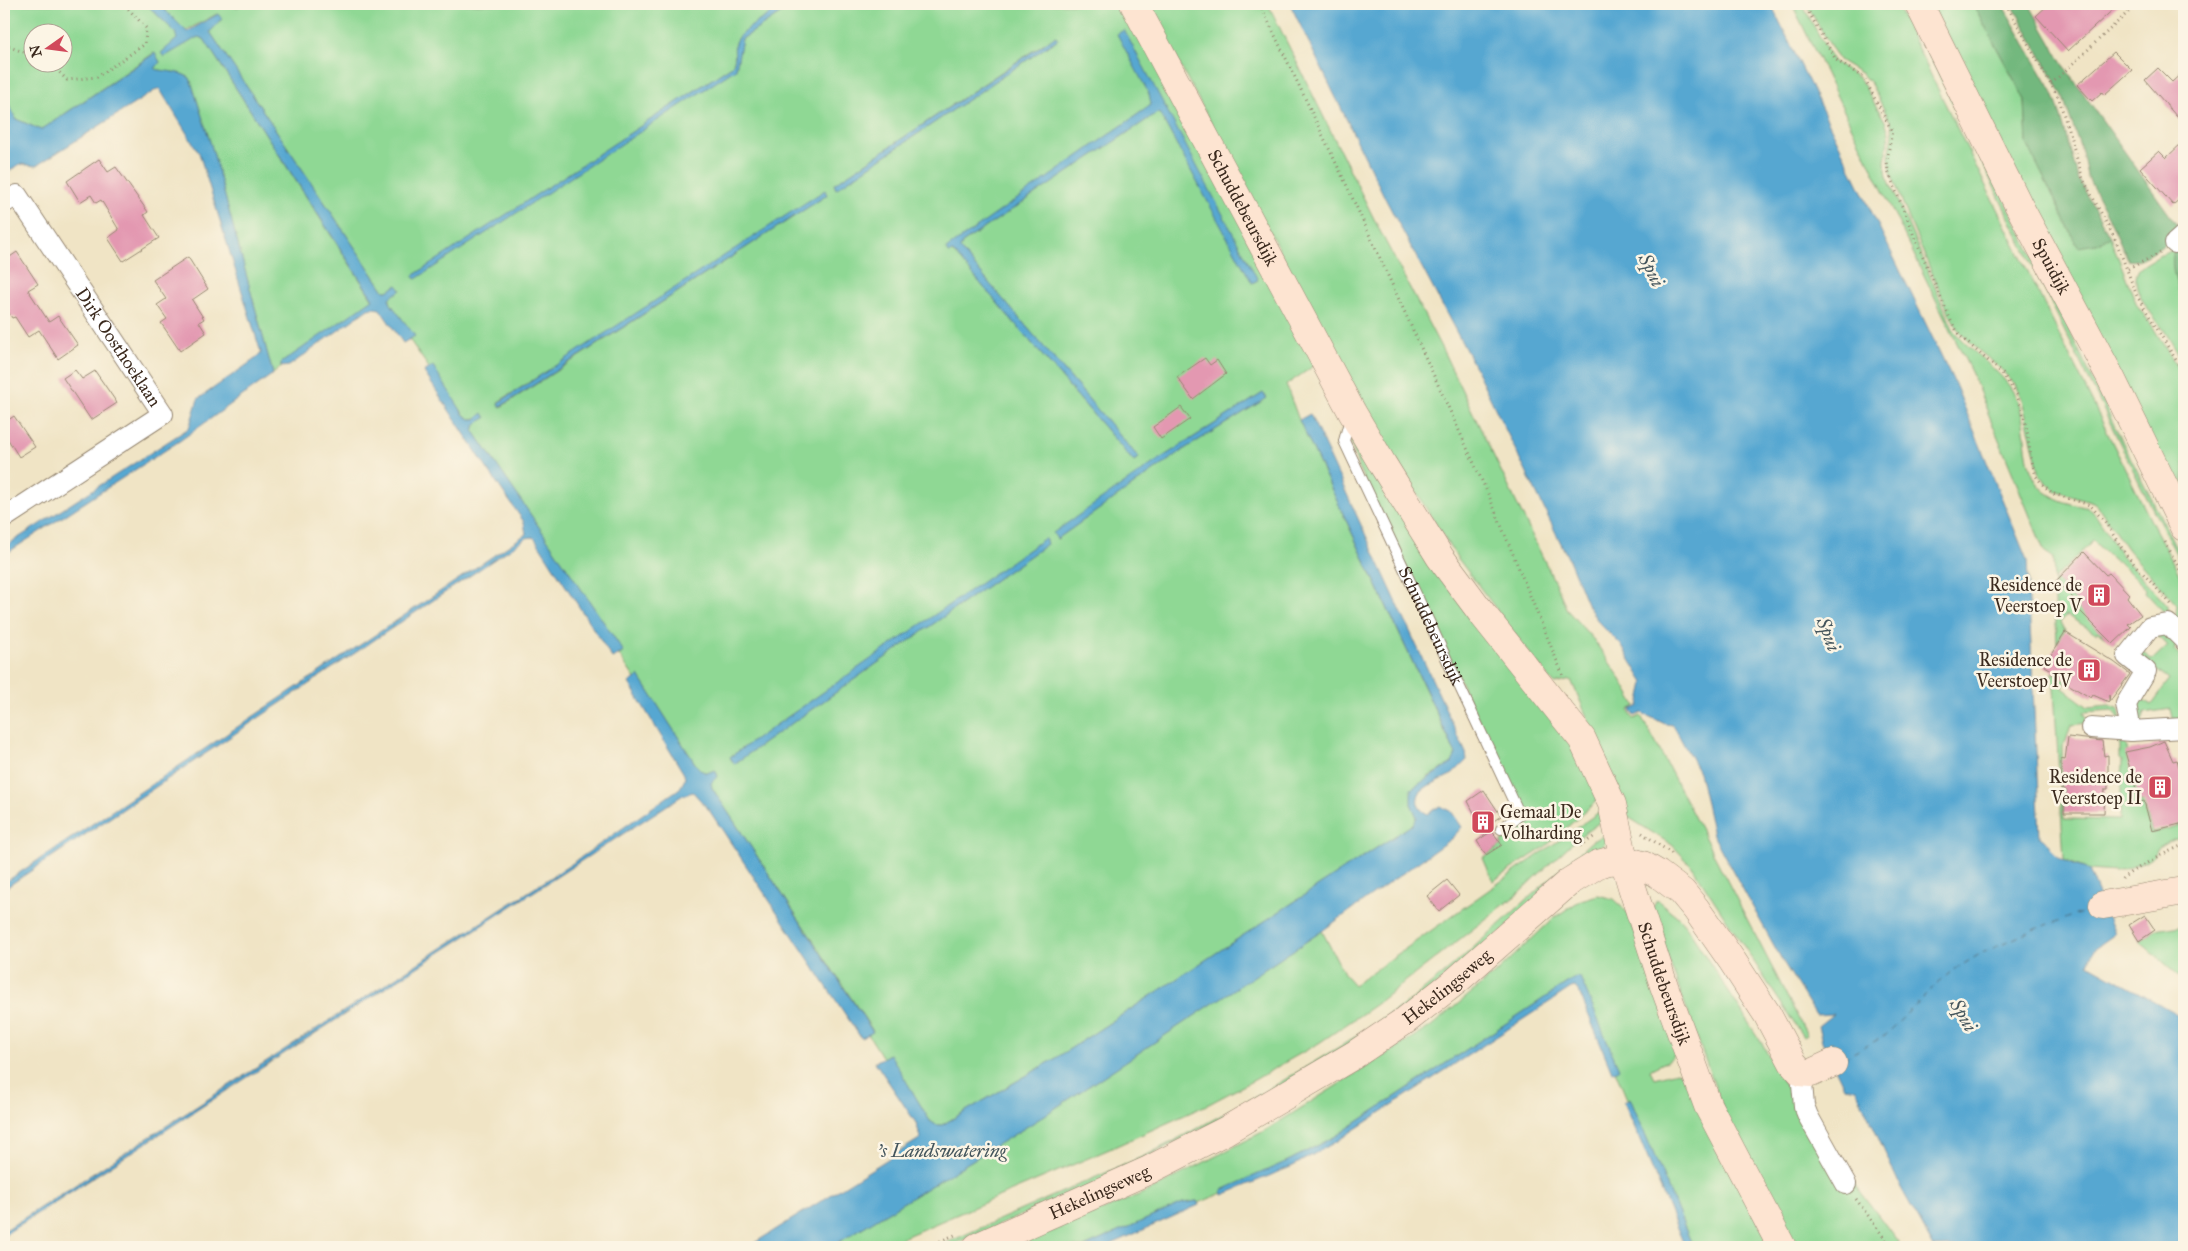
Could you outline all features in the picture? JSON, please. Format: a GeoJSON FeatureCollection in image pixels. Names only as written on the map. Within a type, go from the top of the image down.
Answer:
{"type":"FeatureCollection","features":[{"type":"Feature","properties":{"kind":"main road","name":"Schuddebeursdijk"},"geometry":{"type":"LineString","coordinates":[[1134,4],[1352,412],[1383,465],[1440,557],[1484,616],[1582,739],[1598,770],[1612,804],[1624,860],[1664,986],[1708,1106],[1782,1247]]}},
{"type":"Feature","properties":{"kind":"main road","name":"Spuidijk"},"geometry":{"type":"LineString","coordinates":[[1919,4],[2018,204],[2110,376],[2184,527]]}},
{"type":"Feature","properties":{"kind":"main road","name":"Hekelingseweg"},"geometry":{"type":"LineString","coordinates":[[969,1240],[1149,1170],[1225,1131],[1354,1055],[1406,1020],[1456,981],[1582,873],[1598,864],[1624,860],[1643,865],[1682,892],[1696,908],[1767,1014],[1787,1054],[1801,1072]]}},
{"type":"Feature","properties":{"kind":"main road"},"geometry":{"type":"LineString","coordinates":[[2103,905],[2184,891]]}},
{"type":"Feature","properties":{"kind":"main road"},"geometry":{"type":"LineString","coordinates":[[1801,1072],[1811,1073],[1832,1063]]}},
{"type":"Feature","properties":{"kind":"street","name":"Dirk Oosthoeklaan"},"geometry":{"type":"LineString","coordinates":[[4,518],[164,414],[10,199]]}},
{"type":"Feature","properties":{"kind":"street"},"geometry":{"type":"LineString","coordinates":[[2131,731],[2126,704],[2146,671],[2127,656],[2150,626],[2168,624],[2184,640]]}},
{"type":"Feature","properties":{"kind":"street"},"geometry":{"type":"LineString","coordinates":[[2092,728],[2131,731],[2184,728]]}},
{"type":"Feature","properties":{"kind":"street"},"geometry":{"type":"LineString","coordinates":[[1801,1072],[1804,1106],[1808,1116],[1846,1184]]}},
{"type":"Feature","properties":{"kind":"lane","name":"Schuddebeursdijk"},"geometry":{"type":"LineString","coordinates":[[1352,412],[1344,441],[1520,815],[1501,829]]}},
{"type":"Feature","properties":{"kind":"path"},"geometry":{"type":"LineString","coordinates":[[59,72],[67,80],[97,77],[145,44],[146,28],[124,4]]}},
{"type":"Feature","properties":{"kind":"path"},"geometry":{"type":"LineString","coordinates":[[1260,4],[1346,184],[1489,496],[1566,683],[1564,715]]}},
{"type":"Feature","properties":{"kind":"path"},"geometry":{"type":"LineString","coordinates":[[1804,4],[1836,60],[1864,78],[1892,131],[1887,160],[1888,171],[1910,228],[1952,323],[1960,336],[2002,373],[2018,395],[2026,424],[2031,458],[2036,476],[2054,494],[2090,505],[2105,522],[2127,556],[2171,604],[2173,616],[2168,624]]}},
{"type":"Feature","properties":{"kind":"path"},"geometry":{"type":"LineString","coordinates":[[2006,4],[2063,109],[2083,178],[2116,241],[2141,303],[2184,373]]}},
{"type":"Feature","properties":{"kind":"path"},"geometry":{"type":"LineString","coordinates":[[2051,84],[2137,4]]}},
{"type":"Feature","properties":{"kind":"path"},"geometry":{"type":"LineString","coordinates":[[4,45],[22,51]]}},
{"type":"Feature","properties":{"kind":"path"},"geometry":{"type":"LineString","coordinates":[[2127,269],[2159,254],[2180,239]]}},
{"type":"Feature","properties":{"kind":"path"},"geometry":{"type":"LineString","coordinates":[[1573,852],[1587,840],[1603,832],[1617,830]]}},
{"type":"Feature","properties":{"kind":"path"},"geometry":{"type":"LineString","coordinates":[[2125,875],[2150,863],[2172,849],[2184,845]]}},
{"type":"Feature","properties":{"kind":"path"},"geometry":{"type":"LineString","coordinates":[[1846,1184],[1891,1247]]}},
{"type":"Feature","properties":{"kind":"path"},"geometry":{"type":"LineString","coordinates":[[926,1247],[969,1240]]}},
{"type":"Feature","properties":{"kind":"green space"},"geometry":{"type":"Polygon","coordinates":[[[4,4],[146,4],[176,32],[178,39],[161,53],[198,37],[204,39],[373,300],[281,363],[281,367],[273,374],[212,148],[190,78],[177,73],[154,69],[160,62],[154,53],[41,130],[16,119],[4,95],[4,4]]]}},
{"type":"Feature","properties":{"kind":"green space"},"geometry":{"type":"Polygon","coordinates":[[[159,4],[233,4],[236,8],[242,4],[786,4],[737,38],[732,66],[415,275],[735,69],[742,39],[795,4],[1127,4],[1318,363],[1286,385],[1299,420],[1456,755],[1452,763],[1428,777],[1411,804],[1417,817],[1413,824],[1053,1060],[942,1125],[936,1125],[930,1121],[889,1054],[883,1058],[868,1034],[873,1031],[712,788],[711,783],[718,776],[715,770],[708,773],[702,771],[696,765],[639,676],[635,679],[619,655],[624,652],[473,430],[477,423],[485,417],[470,419],[464,415],[432,367],[429,368],[409,339],[414,336],[391,304],[389,298],[400,290],[397,285],[388,291],[384,291],[210,32],[222,19],[217,14],[185,31],[159,4]],[[1124,30],[1153,103],[947,249],[956,255],[1134,462],[1139,458],[960,249],[962,243],[1157,113],[1160,114],[1253,283],[1124,30]],[[1055,36],[834,184],[836,189],[1058,39],[1055,36]],[[827,195],[498,402],[501,407],[827,195]],[[1263,393],[1161,458],[1057,539],[1186,448],[1267,398],[1263,393]],[[1045,539],[730,757],[734,764],[1047,544],[1045,539]]]}},
{"type":"Feature","properties":{"kind":"green space"},"geometry":{"type":"Polygon","coordinates":[[[1147,4],[1268,4],[1380,231],[1444,353],[1567,610],[1593,639],[1619,676],[1636,706],[1629,710],[1634,719],[1641,716],[1658,747],[1807,1035],[1803,1037],[1691,865],[1672,845],[1628,817],[1616,783],[1571,680],[1555,684],[1456,556],[1372,422],[1147,4]]]}},
{"type":"Feature","properties":{"kind":"green space"},"geometry":{"type":"Polygon","coordinates":[[[1792,4],[1802,4],[1833,61],[1860,79],[1885,121],[1889,132],[1885,162],[1887,176],[1954,331],[2002,377],[2015,395],[2023,421],[2026,450],[2033,476],[2041,487],[2052,496],[2093,511],[2122,556],[2166,604],[2167,615],[2145,592],[2146,589],[2117,560],[2116,562],[2093,541],[2054,579],[2078,603],[2076,606],[2117,639],[2114,643],[2066,615],[2061,622],[2065,630],[2057,643],[2053,558],[2045,553],[1973,376],[1792,4]]]}},
{"type":"Feature","properties":{"kind":"green space"},"geometry":{"type":"Polygon","coordinates":[[[1806,4],[1896,4],[2153,525],[2184,583],[2184,621],[2179,626],[2175,622],[2177,605],[2128,550],[2097,505],[2093,502],[2054,490],[2040,475],[2022,400],[2015,385],[1999,367],[1960,332],[1949,313],[1911,224],[1891,173],[1889,157],[1893,132],[1891,123],[1871,84],[1862,74],[1839,60],[1806,4]]]}},
{"type":"Feature","properties":{"kind":"green space"},"geometry":{"type":"Polygon","coordinates":[[[1904,4],[1909,4],[2115,427],[2184,563],[2184,569],[2146,496],[1904,4]]]}},
{"type":"Feature","properties":{"kind":"green space"},"geometry":{"type":"Polygon","coordinates":[[[1931,4],[1973,4],[2025,100],[2027,144],[2096,244],[2110,237],[2137,305],[2153,327],[2184,379],[2184,505],[1931,4]]]}},
{"type":"Feature","properties":{"kind":"green space"},"geometry":{"type":"Polygon","coordinates":[[[1973,4],[2002,4],[2052,91],[2078,178],[2110,237],[2096,244],[2078,247],[2027,144],[2025,100],[1973,4]]]}},
{"type":"Feature","properties":{"kind":"green space"},"geometry":{"type":"Polygon","coordinates":[[[2012,4],[2029,4],[2066,69],[2181,231],[2141,259],[2128,260],[2087,176],[2082,152],[2061,92],[2012,4]]]}},
{"type":"Feature","properties":{"kind":"green space"},"geometry":{"type":"Polygon","coordinates":[[[2184,242],[2184,300],[2176,281],[2173,263],[2174,249],[2184,242]]]}},
{"type":"Feature","properties":{"kind":"green space"},"geometry":{"type":"Polygon","coordinates":[[[2174,249],[2178,289],[2184,300],[2184,365],[2167,335],[2145,305],[2140,296],[2136,279],[2140,268],[2174,249]]]}},
{"type":"Feature","properties":{"kind":"green space"},"geometry":{"type":"Polygon","coordinates":[[[1355,439],[1574,747],[1601,797],[1545,847],[1493,881],[1483,858],[1502,845],[1501,842],[1529,825],[1359,469],[1351,442],[1355,439]]]}},
{"type":"Feature","properties":{"kind":"green space"},"geometry":{"type":"Polygon","coordinates":[[[2164,632],[2177,645],[2174,650],[2184,661],[2184,720],[2174,722],[2171,709],[2145,713],[2141,724],[2132,705],[2138,696],[2151,705],[2169,680],[2139,656],[2142,650],[2152,660],[2167,646],[2157,635],[2164,632]]]}},
{"type":"Feature","properties":{"kind":"green space"},"geometry":{"type":"Polygon","coordinates":[[[2053,672],[2066,680],[2063,688],[2088,707],[2109,705],[2119,709],[2121,721],[2112,710],[2084,712],[2089,723],[2071,725],[2066,741],[2062,746],[2064,819],[2120,820],[2122,761],[2120,759],[2120,741],[2124,736],[2140,802],[2143,802],[2152,833],[2184,824],[2184,837],[2172,840],[2156,850],[2152,858],[2146,862],[2116,872],[2089,870],[2064,860],[2053,672]]]}},
{"type":"Feature","properties":{"kind":"green space"},"geometry":{"type":"Polygon","coordinates":[[[1602,810],[1606,811],[1600,822],[1575,840],[1518,894],[1375,1005],[1319,1043],[1256,1079],[1209,1104],[1112,1148],[881,1247],[831,1247],[1036,1121],[1322,931],[1345,975],[1354,985],[1602,810]]]}},
{"type":"Feature","properties":{"kind":"green space"},"geometry":{"type":"Polygon","coordinates":[[[1606,837],[1607,840],[1599,851],[1411,1006],[1263,1097],[1096,1183],[947,1247],[937,1247],[1151,1153],[1261,1094],[1344,1044],[1410,1001],[1453,966],[1592,841],[1606,837]]]}},
{"type":"Feature","properties":{"kind":"green space"},"geometry":{"type":"Polygon","coordinates":[[[1598,895],[1613,899],[1628,913],[1677,1048],[1670,1059],[1650,1070],[1654,1078],[1677,1072],[1687,1077],[1771,1247],[1693,1247],[1630,1099],[1627,1099],[1615,1070],[1618,1069],[1580,978],[1576,977],[1336,1136],[1290,1160],[1222,1191],[1222,1193],[1199,1203],[1197,1201],[1183,1203],[1084,1247],[1014,1247],[1153,1189],[1266,1130],[1430,1027],[1498,971],[1555,917],[1581,900],[1598,895]]]}},
{"type":"Feature","properties":{"kind":"green space"},"geometry":{"type":"Polygon","coordinates":[[[1657,900],[1686,926],[1761,1042],[1797,1107],[1902,1247],[1792,1247],[1726,1117],[1651,911],[1657,900]]]}},
{"type":"Feature","properties":{"kind":"green space"},"geometry":{"type":"Polygon","coordinates":[[[2180,916],[2184,916],[2184,980],[2139,941],[2155,930],[2180,926],[2180,916]]]}},
{"type":"Feature","properties":{"kind":"water"},"geometry":{"type":"Polygon","coordinates":[[[146,4],[159,4],[187,32],[218,14],[222,19],[210,32],[384,291],[388,291],[397,285],[401,290],[389,298],[391,304],[415,336],[403,343],[380,309],[368,309],[289,366],[281,367],[281,363],[373,299],[204,39],[198,37],[164,57],[161,53],[177,39],[175,32],[146,4]]]}},
{"type":"Feature","properties":{"kind":"water"},"geometry":{"type":"Polygon","coordinates":[[[786,4],[795,4],[742,39],[736,69],[416,279],[414,278],[414,275],[732,66],[737,38],[786,4]]]}},
{"type":"Feature","properties":{"kind":"water","name":"Spui"},"geometry":{"type":"Polygon","coordinates":[[[1290,4],[1771,4],[1955,384],[2027,560],[2040,837],[2060,858],[2089,870],[2115,934],[2094,949],[2088,964],[2184,1018],[2184,1247],[1934,1247],[1901,1188],[1856,1089],[1844,1087],[1822,1041],[1818,1026],[1833,1014],[1816,1015],[1782,960],[1713,835],[1699,772],[1673,725],[1665,724],[1642,713],[1635,716],[1631,710],[1639,706],[1644,683],[1621,645],[1600,624],[1588,606],[1570,562],[1476,369],[1386,200],[1290,4]]]}},
{"type":"Feature","properties":{"kind":"water"},"geometry":{"type":"Polygon","coordinates":[[[1124,30],[1258,280],[1252,283],[1160,114],[1157,113],[962,243],[960,249],[1139,458],[1134,462],[956,255],[953,252],[948,253],[946,249],[1151,105],[1149,94],[1117,34],[1124,30]]]}},
{"type":"Feature","properties":{"kind":"water"},"geometry":{"type":"Polygon","coordinates":[[[1056,36],[1058,39],[836,189],[834,184],[1056,36]]]}},
{"type":"Feature","properties":{"kind":"water"},"geometry":{"type":"Polygon","coordinates":[[[155,53],[160,62],[155,69],[177,73],[190,78],[212,148],[273,374],[181,440],[4,555],[4,547],[189,428],[198,399],[261,353],[199,153],[159,88],[36,166],[20,164],[4,175],[4,95],[16,119],[41,130],[155,53]]]}},
{"type":"Feature","properties":{"kind":"water"},"geometry":{"type":"Polygon","coordinates":[[[825,190],[827,195],[500,407],[498,403],[825,190]]]}},
{"type":"Feature","properties":{"kind":"water"},"geometry":{"type":"Polygon","coordinates":[[[433,366],[464,415],[470,419],[476,419],[483,413],[486,418],[477,423],[473,430],[624,652],[612,658],[536,540],[533,537],[526,538],[4,889],[4,883],[526,534],[524,522],[424,372],[433,366]]]}},
{"type":"Feature","properties":{"kind":"water"},"geometry":{"type":"Polygon","coordinates":[[[1263,393],[1267,398],[1186,448],[1057,539],[1053,533],[1161,458],[1263,393]]]}},
{"type":"Feature","properties":{"kind":"water","name":"'s Landswatering"},"geometry":{"type":"Polygon","coordinates":[[[1310,414],[1466,753],[1467,760],[1453,774],[1420,792],[1418,805],[1428,814],[1440,806],[1451,811],[1462,827],[1452,838],[1322,931],[1036,1121],[831,1247],[748,1247],[921,1138],[916,1123],[875,1062],[890,1054],[930,1121],[936,1125],[942,1125],[1053,1060],[1413,824],[1417,817],[1411,804],[1411,789],[1452,763],[1456,754],[1299,420],[1310,414]]]}},
{"type":"Feature","properties":{"kind":"water"},"geometry":{"type":"Polygon","coordinates":[[[1045,538],[1047,544],[734,764],[730,757],[1045,538]]]}},
{"type":"Feature","properties":{"kind":"water"},"geometry":{"type":"Polygon","coordinates":[[[639,676],[696,765],[707,773],[715,770],[718,776],[711,783],[712,788],[873,1032],[861,1038],[709,810],[693,792],[683,795],[4,1235],[4,1231],[570,865],[680,788],[685,779],[684,774],[629,683],[639,676]]]}},
{"type":"Feature","properties":{"kind":"water"},"geometry":{"type":"Polygon","coordinates":[[[1576,977],[1580,977],[1619,1069],[1612,1072],[1579,992],[1575,987],[1571,988],[1337,1141],[1293,1166],[1223,1195],[1222,1190],[1290,1160],[1336,1136],[1576,977]]]}},
{"type":"Feature","properties":{"kind":"water"},"geometry":{"type":"Polygon","coordinates":[[[1630,1098],[1693,1247],[1685,1247],[1624,1102],[1630,1098]]]}},
{"type":"Feature","properties":{"kind":"water"},"geometry":{"type":"Polygon","coordinates":[[[1197,1201],[1199,1205],[1105,1247],[1084,1247],[1183,1203],[1197,1201]]]}},
{"type":"Feature","properties":{"kind":"building"},"geometry":{"type":"Polygon","coordinates":[[[2049,4],[2119,4],[2068,51],[2036,16],[2049,4]]]}},
{"type":"Feature","properties":{"kind":"building"},"geometry":{"type":"Polygon","coordinates":[[[2114,52],[2132,70],[2104,95],[2102,92],[2092,101],[2077,85],[2114,52]]]}},
{"type":"Feature","properties":{"kind":"building"},"geometry":{"type":"Polygon","coordinates":[[[2158,68],[2172,82],[2184,71],[2184,125],[2145,80],[2158,68]]]}},
{"type":"Feature","properties":{"kind":"building"},"geometry":{"type":"Polygon","coordinates":[[[2184,141],[2184,195],[2173,205],[2140,168],[2159,151],[2166,158],[2184,141]]]}},
{"type":"Feature","properties":{"kind":"building"},"geometry":{"type":"Polygon","coordinates":[[[99,159],[108,172],[116,167],[148,212],[144,215],[159,238],[123,261],[108,238],[119,230],[101,200],[96,203],[91,195],[80,202],[67,181],[99,159]]]}},
{"type":"Feature","properties":{"kind":"building"},"geometry":{"type":"Polygon","coordinates":[[[17,252],[38,284],[28,290],[49,322],[58,316],[78,345],[58,359],[39,330],[28,337],[15,317],[12,318],[4,305],[4,261],[17,252]]]}},
{"type":"Feature","properties":{"kind":"building"},"geometry":{"type":"Polygon","coordinates":[[[188,257],[208,289],[192,300],[204,319],[199,322],[206,333],[180,351],[161,323],[167,319],[157,305],[166,299],[153,280],[188,257]]]}},
{"type":"Feature","properties":{"kind":"building"},"geometry":{"type":"Polygon","coordinates":[[[1205,358],[1210,365],[1217,360],[1226,374],[1193,399],[1177,377],[1205,358]]]}},
{"type":"Feature","properties":{"kind":"building"},"geometry":{"type":"Polygon","coordinates":[[[75,370],[82,379],[95,371],[117,403],[91,420],[63,378],[75,370]]]}},
{"type":"Feature","properties":{"kind":"building"},"geometry":{"type":"Polygon","coordinates":[[[1181,407],[1190,419],[1161,439],[1153,427],[1181,407]]]}},
{"type":"Feature","properties":{"kind":"building"},"geometry":{"type":"Polygon","coordinates":[[[14,416],[35,447],[19,457],[4,433],[4,423],[14,416]]]}},
{"type":"Feature","properties":{"kind":"building","name":"Residence de Veerstoep V"},"geometry":{"type":"Polygon","coordinates":[[[2084,552],[2106,575],[2109,573],[2129,594],[2127,597],[2141,615],[2128,624],[2131,627],[2113,644],[2075,606],[2078,603],[2056,581],[2084,552]]]}},
{"type":"Feature","properties":{"kind":"building","name":"Residence de Veerstoep IV"},"geometry":{"type":"Polygon","coordinates":[[[2065,632],[2130,674],[2110,701],[2109,695],[2109,702],[2093,695],[2091,698],[2066,683],[2068,680],[2044,666],[2065,632]]]}},
{"type":"Feature","properties":{"kind":"building"},"geometry":{"type":"Polygon","coordinates":[[[2068,737],[2102,741],[2104,756],[2108,755],[2108,789],[2105,789],[2104,813],[2064,813],[2064,789],[2061,789],[2061,759],[2065,760],[2068,737]]]}},
{"type":"Feature","properties":{"kind":"building","name":"Residence de Veerstoep II"},"geometry":{"type":"Polygon","coordinates":[[[2164,741],[2173,761],[2177,760],[2184,785],[2184,823],[2152,831],[2144,801],[2140,802],[2125,752],[2150,747],[2164,741]]]}},
{"type":"Feature","properties":{"kind":"building"},"geometry":{"type":"Polygon","coordinates":[[[1484,790],[1501,816],[1482,829],[1468,801],[1484,790]]]}},
{"type":"Feature","properties":{"kind":"building"},"geometry":{"type":"Polygon","coordinates":[[[1492,831],[1502,845],[1486,855],[1477,841],[1492,831]]]}},
{"type":"Feature","properties":{"kind":"building"},"geometry":{"type":"Polygon","coordinates":[[[1447,880],[1459,895],[1439,911],[1427,896],[1447,880]]]}},
{"type":"Feature","properties":{"kind":"building"},"geometry":{"type":"Polygon","coordinates":[[[2145,915],[2155,930],[2139,941],[2129,925],[2145,915]]]}},
{"type":"Feature","properties":{"kind":"ferry route"},"geometry":{"type":"LineString","coordinates":[[1844,1058],[1886,1035],[1933,987],[1952,971],[1980,954],[2035,929],[2090,910]]}},
{"type":"Feature","properties":{"kind":"place","name":"Residence de Veerstoep V"},"geometry":{"type":"Point","coordinates":[2099,595]}},
{"type":"Feature","properties":{"kind":"place","name":"Residence de Veerstoep IV"},"geometry":{"type":"Point","coordinates":[2089,670]}},
{"type":"Feature","properties":{"kind":"place","name":"Residence de Veerstoep II"},"geometry":{"type":"Point","coordinates":[2160,787]}},
{"type":"Feature","properties":{"kind":"place","name":"Gemaal De Volharding"},"geometry":{"type":"Point","coordinates":[1483,822]}}]}
